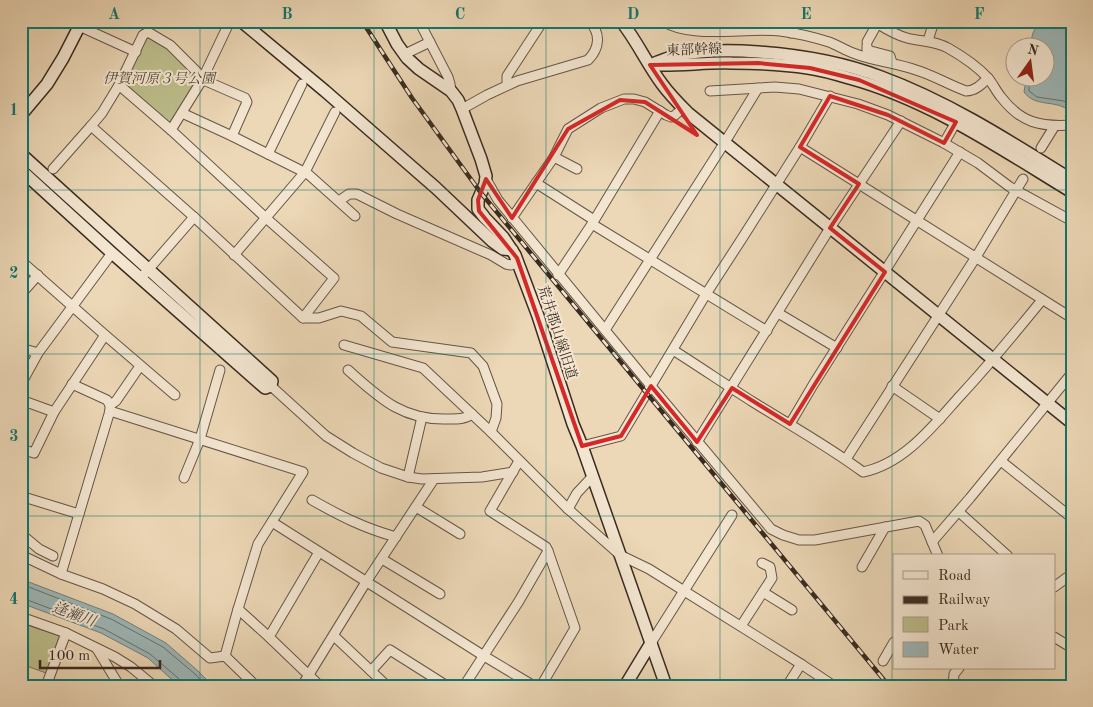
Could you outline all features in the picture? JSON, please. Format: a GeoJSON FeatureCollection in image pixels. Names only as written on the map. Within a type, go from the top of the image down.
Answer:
{"type":"FeatureCollection","features":[{"type":"Feature","properties":{"kind":"street"},"geometry":{"type":"LineString","coordinates":[[68,21],[81,24],[136,52]]}},
{"type":"Feature","properties":{"kind":"street"},"geometry":{"type":"LineString","coordinates":[[171,130],[203,78],[230,21]]}},
{"type":"Feature","properties":{"kind":"street"},"geometry":{"type":"LineString","coordinates":[[241,21],[436,188],[499,247],[512,250]]}},
{"type":"Feature","properties":{"kind":"street"},"geometry":{"type":"LineString","coordinates":[[419,21],[448,77],[451,91]]}},
{"type":"Feature","properties":{"kind":"street"},"geometry":{"type":"LineString","coordinates":[[507,85],[507,76],[543,21]]}},
{"type":"Feature","properties":{"kind":"street"},"geometry":{"type":"LineString","coordinates":[[462,109],[517,80],[588,60],[594,52],[598,37],[597,30],[589,21]]}},
{"type":"Feature","properties":{"kind":"street"},"geometry":{"type":"LineString","coordinates":[[621,21],[661,84],[683,108],[1072,423]]}},
{"type":"Feature","properties":{"kind":"street"},"geometry":{"type":"LineString","coordinates":[[663,21],[681,29],[701,32],[765,30],[791,32],[827,42],[852,53],[918,70],[966,91],[975,89],[988,78]]}},
{"type":"Feature","properties":{"kind":"street"},"geometry":{"type":"LineString","coordinates":[[712,31],[718,21]]}},
{"type":"Feature","properties":{"kind":"street"},"geometry":{"type":"LineString","coordinates":[[760,21],[765,30]]}},
{"type":"Feature","properties":{"kind":"street"},"geometry":{"type":"LineString","coordinates":[[791,32],[797,21]]}},
{"type":"Feature","properties":{"kind":"street"},"geometry":{"type":"LineString","coordinates":[[928,41],[934,21]]}},
{"type":"Feature","properties":{"kind":"street"},"geometry":{"type":"LineString","coordinates":[[387,22],[397,44],[405,54],[419,69],[451,91],[458,100],[481,159],[486,179],[498,200],[650,386],[771,529],[799,540],[816,540],[919,521],[925,525],[937,554]]}},
{"type":"Feature","properties":{"kind":"street"},"geometry":{"type":"LineString","coordinates":[[892,63],[890,56],[867,50],[867,44],[875,23],[906,38],[928,41],[950,49],[972,63],[988,78],[1006,103],[1021,116],[1038,124],[1054,126],[1072,125]]}},
{"type":"Feature","properties":{"kind":"street"},"geometry":{"type":"LineString","coordinates":[[21,115],[47,84],[81,24]]}},
{"type":"Feature","properties":{"kind":"street"},"geometry":{"type":"LineString","coordinates":[[53,169],[102,113],[119,85],[146,32],[170,45],[206,81],[245,98],[247,102],[232,136]]}},
{"type":"Feature","properties":{"kind":"street"},"geometry":{"type":"LineString","coordinates":[[405,54],[430,42]]}},
{"type":"Feature","properties":{"kind":"street","name":"東部幹線"},"geometry":{"type":"LineString","coordinates":[[650,64],[673,56],[686,54],[747,51],[811,58],[848,66],[918,92],[969,118],[1072,180]]}},
{"type":"Feature","properties":{"kind":"street"},"geometry":{"type":"LineString","coordinates":[[848,66],[852,53]]}},
{"type":"Feature","properties":{"kind":"street","name":"東部幹線"},"geometry":{"type":"LineString","coordinates":[[650,64],[677,66],[732,62],[774,64],[810,68],[859,80],[889,90],[956,122],[1072,192]]}},
{"type":"Feature","properties":{"kind":"street"},"geometry":{"type":"LineString","coordinates":[[268,154],[302,84]]}},
{"type":"Feature","properties":{"kind":"street"},"geometry":{"type":"LineString","coordinates":[[119,85],[334,278],[303,318]]}},
{"type":"Feature","properties":{"kind":"street"},"geometry":{"type":"LineString","coordinates":[[710,91],[776,87],[799,88],[866,107],[900,120],[944,143],[978,163],[1000,181],[1072,222]]}},
{"type":"Feature","properties":{"kind":"street"},"geometry":{"type":"LineString","coordinates":[[605,330],[758,88]]}},
{"type":"Feature","properties":{"kind":"street"},"geometry":{"type":"LineString","coordinates":[[582,446],[621,436],[706,294],[777,184],[830,96]]}},
{"type":"Feature","properties":{"kind":"street"},"geometry":{"type":"LineString","coordinates":[[512,218],[554,156],[568,129],[601,108],[624,99],[645,102],[668,116],[674,116],[683,108]]}},
{"type":"Feature","properties":{"kind":"street"},"geometry":{"type":"LineString","coordinates":[[558,275],[593,222],[660,111]]}},
{"type":"Feature","properties":{"kind":"street"},"geometry":{"type":"LineString","coordinates":[[234,254],[305,172],[335,112]]}},
{"type":"Feature","properties":{"kind":"street"},"geometry":{"type":"LineString","coordinates":[[182,113],[305,172],[354,216]]}},
{"type":"Feature","properties":{"kind":"street"},"geometry":{"type":"LineString","coordinates":[[697,442],[830,228],[900,120]]}},
{"type":"Feature","properties":{"kind":"street"},"geometry":{"type":"LineString","coordinates":[[944,143],[956,122]]}},
{"type":"Feature","properties":{"kind":"street"},"geometry":{"type":"LineString","coordinates":[[91,126],[303,318],[320,318],[341,311],[361,316],[392,342],[471,353],[484,366],[497,404],[496,418],[491,432]]}},
{"type":"Feature","properties":{"kind":"street"},"geometry":{"type":"LineString","coordinates":[[1041,148],[1054,126]]}},
{"type":"Feature","properties":{"kind":"street"},"geometry":{"type":"LineString","coordinates":[[800,147],[1072,318]]}},
{"type":"Feature","properties":{"kind":"street"},"geometry":{"type":"LineString","coordinates":[[790,424],[960,152]]}},
{"type":"Feature","properties":{"kind":"street"},"geometry":{"type":"LineString","coordinates":[[21,154],[266,388],[271,386],[314,425],[353,453],[381,468],[408,477],[422,479],[482,477],[513,472]]}},
{"type":"Feature","properties":{"kind":"street"},"geometry":{"type":"LineString","coordinates":[[554,156],[577,169]]}},
{"type":"Feature","properties":{"kind":"street"},"geometry":{"type":"LineString","coordinates":[[21,170],[112,253],[145,274]]}},
{"type":"Feature","properties":{"kind":"street","name":"荒井郡山線旧道"},"geometry":{"type":"LineString","coordinates":[[486,179],[478,200],[478,208],[503,237],[518,262],[666,686]]}},
{"type":"Feature","properties":{"kind":"street"},"geometry":{"type":"LineString","coordinates":[[846,459],[976,257],[1023,179]]}},
{"type":"Feature","properties":{"kind":"street"},"geometry":{"type":"LineString","coordinates":[[536,183],[650,260],[767,331]]}},
{"type":"Feature","properties":{"kind":"street"},"geometry":{"type":"LineString","coordinates":[[339,201],[349,194],[357,194],[506,264],[511,265],[518,262]]}},
{"type":"Feature","properties":{"kind":"street"},"geometry":{"type":"LineString","coordinates":[[145,274],[194,218]]}},
{"type":"Feature","properties":{"kind":"street"},"geometry":{"type":"LineString","coordinates":[[21,384],[38,354],[112,253]]}},
{"type":"Feature","properties":{"kind":"street"},"geometry":{"type":"LineString","coordinates":[[21,261],[175,395]]}},
{"type":"Feature","properties":{"kind":"street"},"geometry":{"type":"LineString","coordinates":[[21,294],[38,275]]}},
{"type":"Feature","properties":{"kind":"street"},"geometry":{"type":"LineString","coordinates":[[673,350],[846,459],[863,472],[884,465],[915,445],[994,359],[1042,300]]}},
{"type":"Feature","properties":{"kind":"street"},"geometry":{"type":"LineString","coordinates":[[778,313],[836,348]]}},
{"type":"Feature","properties":{"kind":"street"},"geometry":{"type":"LineString","coordinates":[[21,449],[34,453],[54,412],[105,335]]}},
{"type":"Feature","properties":{"kind":"street"},"geometry":{"type":"LineString","coordinates":[[344,344],[423,368],[491,432],[568,509],[620,554],[649,569],[834,686]]}},
{"type":"Feature","properties":{"kind":"street"},"geometry":{"type":"LineString","coordinates":[[21,348],[38,354]]}},
{"type":"Feature","properties":{"kind":"street"},"geometry":{"type":"LineString","coordinates":[[61,574],[110,408],[140,366]]}},
{"type":"Feature","properties":{"kind":"street"},"geometry":{"type":"LineString","coordinates":[[184,478],[200,439],[220,370]]}},
{"type":"Feature","properties":{"kind":"street"},"geometry":{"type":"LineString","coordinates":[[348,370],[377,396],[407,413],[439,419],[463,419],[472,414]]}},
{"type":"Feature","properties":{"kind":"street"},"geometry":{"type":"LineString","coordinates":[[932,542],[959,512],[1072,373]]}},
{"type":"Feature","properties":{"kind":"street"},"geometry":{"type":"LineString","coordinates":[[72,384],[107,400],[110,408]]}},
{"type":"Feature","properties":{"kind":"street"},"geometry":{"type":"LineString","coordinates":[[892,386],[940,419]]}},
{"type":"Feature","properties":{"kind":"street"},"geometry":{"type":"LineString","coordinates":[[21,400],[54,412]]}},
{"type":"Feature","properties":{"kind":"street"},"geometry":{"type":"LineString","coordinates":[[110,408],[303,472],[258,544],[225,656]]}},
{"type":"Feature","properties":{"kind":"street"},"geometry":{"type":"LineString","coordinates":[[408,477],[422,417]]}},
{"type":"Feature","properties":{"kind":"street"},"geometry":{"type":"LineString","coordinates":[[1001,460],[1072,518]]}},
{"type":"Feature","properties":{"kind":"street"},"geometry":{"type":"LineString","coordinates":[[519,461],[490,511],[546,547],[575,626],[541,686]]}},
{"type":"Feature","properties":{"kind":"street"},"geometry":{"type":"LineString","coordinates":[[568,509],[577,493],[592,477]]}},
{"type":"Feature","properties":{"kind":"street"},"geometry":{"type":"LineString","coordinates":[[302,686],[366,582],[434,479]]}},
{"type":"Feature","properties":{"kind":"street"},"geometry":{"type":"LineString","coordinates":[[21,502],[27,498],[79,514]]}},
{"type":"Feature","properties":{"kind":"street"},"geometry":{"type":"LineString","coordinates":[[312,500],[366,528],[396,537]]}},
{"type":"Feature","properties":{"kind":"street"},"geometry":{"type":"LineString","coordinates":[[416,507],[460,534]]}},
{"type":"Feature","properties":{"kind":"street"},"geometry":{"type":"LineString","coordinates":[[959,512],[1006,554]]}},
{"type":"Feature","properties":{"kind":"street"},"geometry":{"type":"LineString","coordinates":[[625,686],[732,515]]}},
{"type":"Feature","properties":{"kind":"street"},"geometry":{"type":"LineString","coordinates":[[272,522],[534,686]]}},
{"type":"Feature","properties":{"kind":"street"},"geometry":{"type":"LineString","coordinates":[[862,566],[885,527]]}},
{"type":"Feature","properties":{"kind":"street"},"geometry":{"type":"LineString","coordinates":[[21,534],[39,549],[53,556]]}},
{"type":"Feature","properties":{"kind":"street"},"geometry":{"type":"LineString","coordinates":[[464,686],[519,601],[548,551]]}},
{"type":"Feature","properties":{"kind":"street"},"geometry":{"type":"LineString","coordinates":[[269,637],[319,552]]}},
{"type":"Feature","properties":{"kind":"street"},"geometry":{"type":"LineString","coordinates":[[21,555],[61,574],[103,588],[141,608],[176,629],[210,658],[225,656]]}},
{"type":"Feature","properties":{"kind":"street"},"geometry":{"type":"LineString","coordinates":[[382,559],[440,594]]}},
{"type":"Feature","properties":{"kind":"street"},"geometry":{"type":"LineString","coordinates":[[741,626],[772,578],[770,568],[762,563]]}},
{"type":"Feature","properties":{"kind":"street"},"geometry":{"type":"LineString","coordinates":[[1056,586],[1072,574]]}},
{"type":"Feature","properties":{"kind":"street"},"geometry":{"type":"LineString","coordinates":[[763,592],[792,610]]}},
{"type":"Feature","properties":{"kind":"street"},"geometry":{"type":"LineString","coordinates":[[238,609],[320,686]]}},
{"type":"Feature","properties":{"kind":"street"},"geometry":{"type":"LineString","coordinates":[[21,617],[66,633],[124,662],[154,686]]}},
{"type":"Feature","properties":{"kind":"street"},"geometry":{"type":"LineString","coordinates":[[46,686],[66,633]]}},
{"type":"Feature","properties":{"kind":"street"},"geometry":{"type":"LineString","coordinates":[[334,636],[387,686]]}},
{"type":"Feature","properties":{"kind":"street"},"geometry":{"type":"LineString","coordinates":[[1056,638],[1072,648]]}},
{"type":"Feature","properties":{"kind":"street"},"geometry":{"type":"LineString","coordinates":[[882,661],[893,644]]}},
{"type":"Feature","properties":{"kind":"street"},"geometry":{"type":"LineString","coordinates":[[97,649],[118,686]]}},
{"type":"Feature","properties":{"kind":"street"},"geometry":{"type":"LineString","coordinates":[[371,670],[390,650],[447,686]]}},
{"type":"Feature","properties":{"kind":"street"},"geometry":{"type":"LineString","coordinates":[[225,656],[256,686]]}},
{"type":"Feature","properties":{"kind":"street"},"geometry":{"type":"LineString","coordinates":[[787,686],[802,664]]}},
{"type":"Feature","properties":{"kind":"street"},"geometry":{"type":"LineString","coordinates":[[953,686],[954,674],[957,670]]}},
{"type":"Feature","properties":{"kind":"highlighted area"},"geometry":{"type":"Polygon","coordinates":[[[758,63],[810,68],[859,80],[956,122],[944,143],[888,115],[830,96],[800,147],[859,184],[830,228],[885,272],[790,424],[732,388],[697,442],[651,386],[621,436],[582,446],[517,258],[479,211],[478,200],[486,179],[512,218],[568,129],[620,100],[645,102],[697,135],[650,65],[758,63]]]}},
{"type":"Feature","properties":{"kind":"green space","name":"伊賀河原３号公園"},"geometry":{"type":"Polygon","coordinates":[[[146,36],[151,36],[168,48],[196,77],[197,81],[172,123],[168,124],[125,87],[125,83],[146,36]]]}},
{"type":"Feature","properties":{"kind":"green space"},"geometry":{"type":"Polygon","coordinates":[[[21,623],[63,637],[49,674],[21,664],[21,623]]]}},
{"type":"Feature","properties":{"kind":"water"},"geometry":{"type":"Polygon","coordinates":[[[1044,21],[1067,21],[1072,23],[1072,116],[1065,117],[1068,112],[1062,106],[1033,100],[1024,92],[1025,88],[1056,88],[1056,38],[1031,38],[1037,26],[1044,21]]]}},
{"type":"Feature","properties":{"kind":"water","name":"逢瀬川"},"geometry":{"type":"Polygon","coordinates":[[[21,579],[113,614],[166,643],[213,686],[179,686],[148,658],[101,633],[21,603],[21,579]]]}},
{"type":"Feature","properties":{"kind":"railway"},"geometry":{"type":"LineString","coordinates":[[362,21],[412,98],[481,193],[889,686]]}}]}
